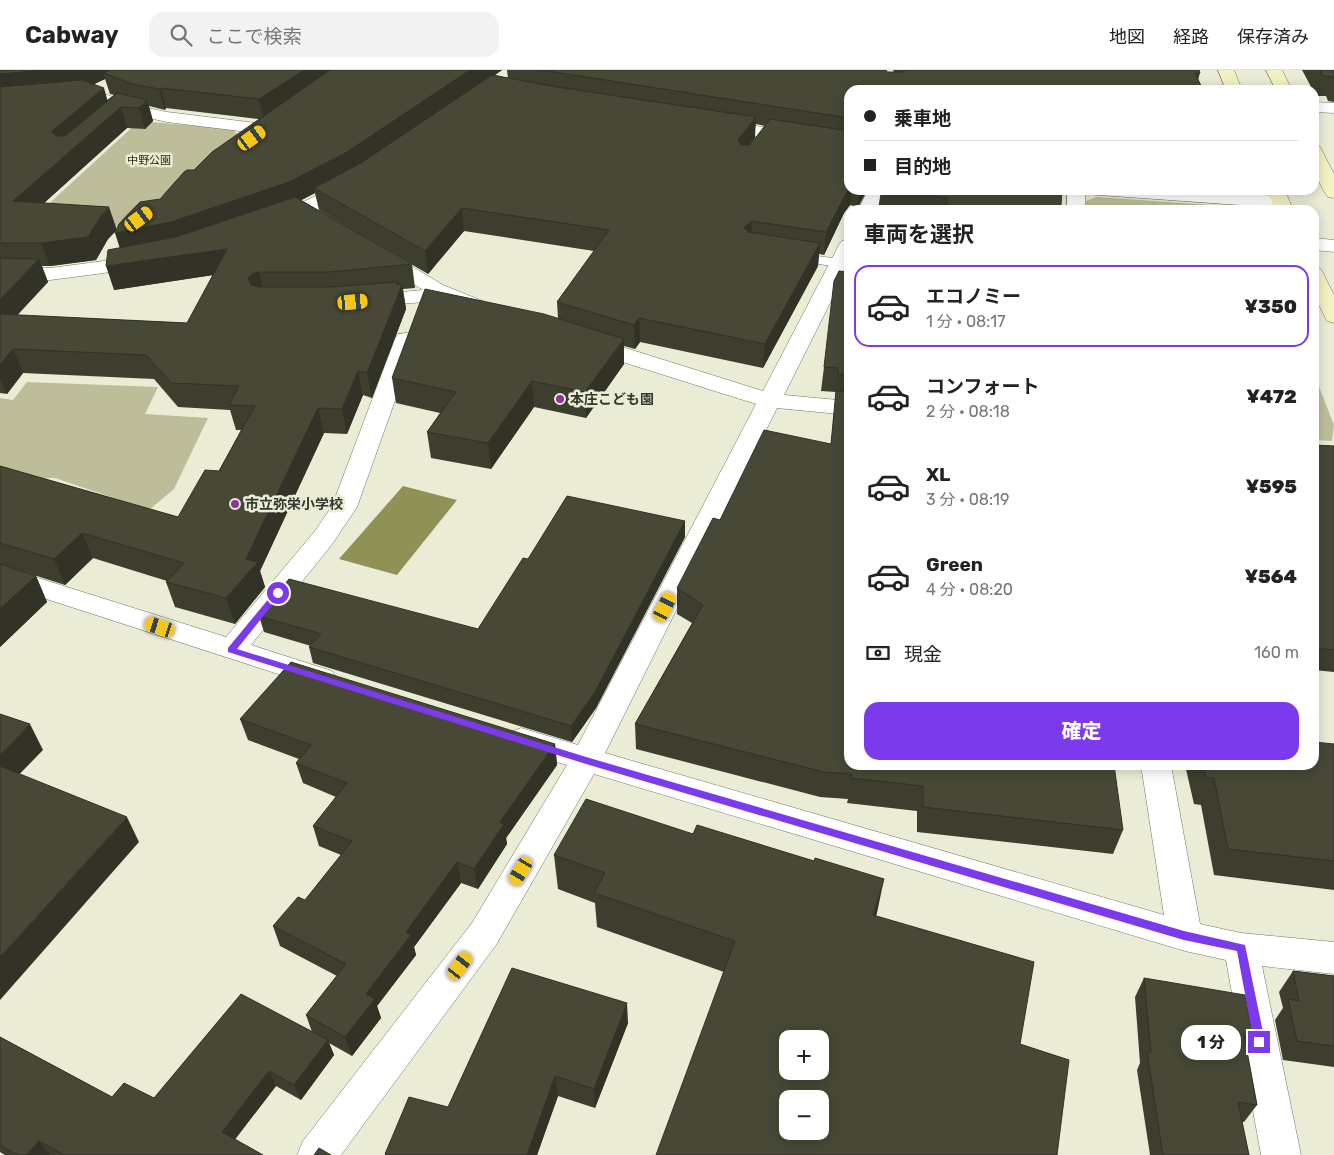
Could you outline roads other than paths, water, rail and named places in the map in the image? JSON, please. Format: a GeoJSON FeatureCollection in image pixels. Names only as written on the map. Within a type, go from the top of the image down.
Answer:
{"type":"FeatureCollection","features":[{"type":"Feature","properties":{"kind":"street"},"geometry":{"type":"LineString","coordinates":[[1226,70],[1232,85]]}},
{"type":"Feature","properties":{"kind":"street"},"geometry":{"type":"LineString","coordinates":[[1274,70],[1282,85]]}},
{"type":"Feature","properties":{"kind":"street"},"geometry":{"type":"LineString","coordinates":[[73,95],[91,94],[109,86]]}},
{"type":"Feature","properties":{"kind":"street"},"geometry":{"type":"LineString","coordinates":[[91,94],[118,109],[264,129]]}},
{"type":"Feature","properties":{"kind":"street"},"geometry":{"type":"LineString","coordinates":[[1319,107],[1334,108]]}},
{"type":"Feature","properties":{"kind":"street"},"geometry":{"type":"LineString","coordinates":[[244,143],[280,118]]}},
{"type":"Feature","properties":{"kind":"street"},"geometry":{"type":"LineString","coordinates":[[701,122],[764,136],[844,145]]}},
{"type":"Feature","properties":{"kind":"street"},"geometry":{"type":"LineString","coordinates":[[1319,162],[1334,193]]}},
{"type":"Feature","properties":{"kind":"street"},"geometry":{"type":"LineString","coordinates":[[256,226],[311,215],[366,174]]}},
{"type":"Feature","properties":{"kind":"street"},"geometry":{"type":"LineString","coordinates":[[1177,195],[1280,201]]}},
{"type":"Feature","properties":{"kind":"street"},"geometry":{"type":"LineString","coordinates":[[104,267],[117,244]]}},
{"type":"Feature","properties":{"kind":"street"},"geometry":{"type":"LineString","coordinates":[[1319,244],[1334,246]]}},
{"type":"Feature","properties":{"kind":"street"},"geometry":{"type":"LineString","coordinates":[[361,245],[429,293],[503,316]]}},
{"type":"Feature","properties":{"kind":"street"},"geometry":{"type":"LineString","coordinates":[[317,1155],[484,934],[586,760],[844,254]]}},
{"type":"Feature","properties":{"kind":"street"},"geometry":{"type":"LineString","coordinates":[[0,273],[50,274],[104,267],[163,255]]}},
{"type":"Feature","properties":{"kind":"street"},"geometry":{"type":"LineString","coordinates":[[1319,284],[1334,317]]}},
{"type":"Feature","properties":{"kind":"street"},"geometry":{"type":"LineString","coordinates":[[345,303],[429,293]]}},
{"type":"Feature","properties":{"kind":"street"},"geometry":{"type":"LineString","coordinates":[[231,650],[324,537],[344,507],[429,293]]}},
{"type":"Feature","properties":{"kind":"street"},"geometry":{"type":"LineString","coordinates":[[567,337],[770,402],[844,408]]}},
{"type":"Feature","properties":{"kind":"street"},"geometry":{"type":"LineString","coordinates":[[0,574],[343,685]]}},
{"type":"Feature","properties":{"kind":"street"},"geometry":{"type":"LineString","coordinates":[[493,731],[1184,936],[1241,948],[1334,958]]}},
{"type":"Feature","properties":{"kind":"street"},"geometry":{"type":"LineString","coordinates":[[1157,770],[1184,936]]}},
{"type":"Feature","properties":{"kind":"street"},"geometry":{"type":"LineString","coordinates":[[1241,948],[1281,1155]]}},
{"type":"Feature","properties":{"kind":"lane"},"geometry":{"type":"LineString","coordinates":[[780,254],[844,254]]}},
{"type":"Feature","properties":{"kind":"place","name":"本庄こども園"},"geometry":{"type":"Point","coordinates":[560,399]}},
{"type":"Feature","properties":{"kind":"place","name":"市立弥栄小学校"},"geometry":{"type":"Point","coordinates":[235,504]}},
{"type":"Feature","properties":{"kind":"park label","name":"中野公園"},"geometry":{"type":"Point","coordinates":[149,160]}}]}
